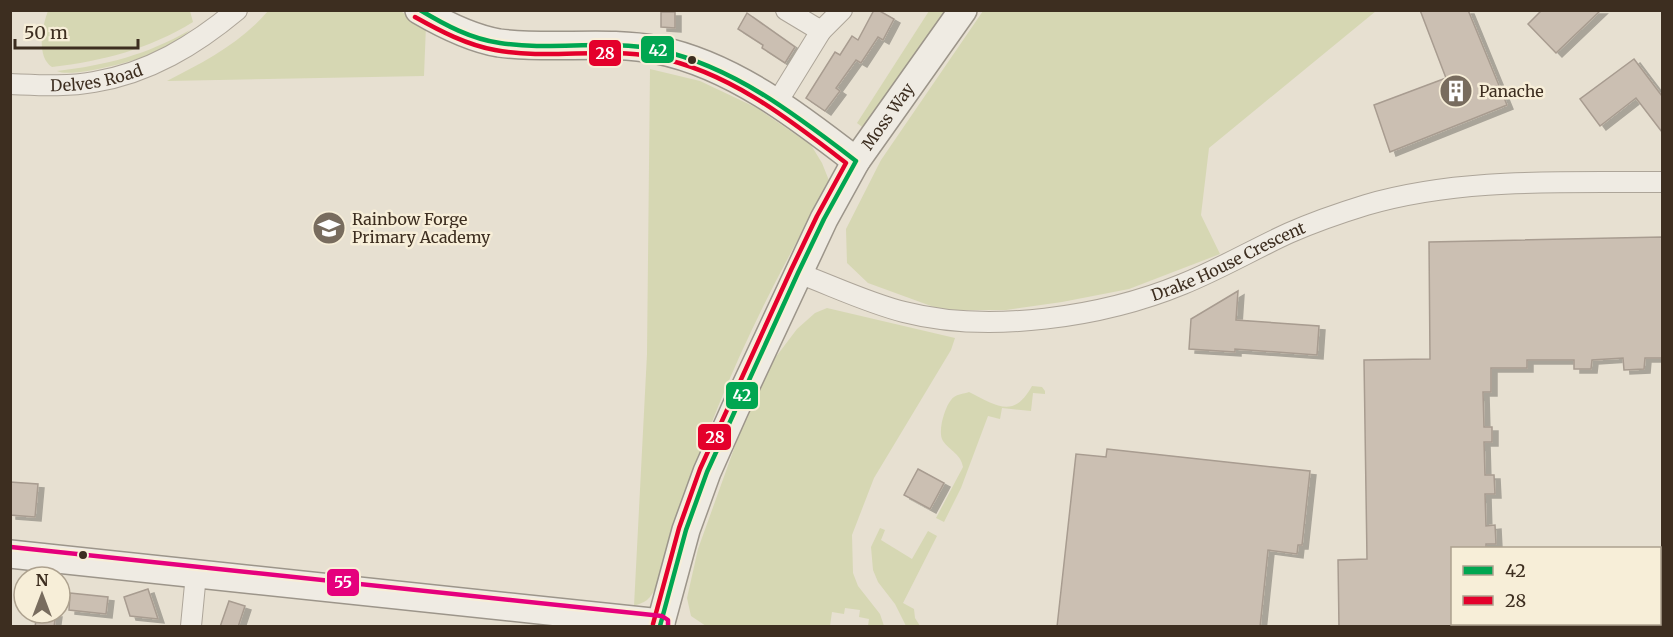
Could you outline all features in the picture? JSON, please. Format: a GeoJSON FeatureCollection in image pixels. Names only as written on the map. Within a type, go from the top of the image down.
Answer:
{"type":"FeatureCollection","features":[{"type":"Feature","properties":{"kind":"street","name":"Delves Road"},"geometry":{"type":"LineString","coordinates":[[10,84],[93,82],[118,76],[175,55],[207,34],[237,10]]}},
{"type":"Feature","properties":{"kind":"street"},"geometry":{"type":"LineString","coordinates":[[418,10],[458,30],[498,42],[530,45],[633,47],[682,56],[737,80],[776,104],[856,161]]}},
{"type":"Feature","properties":{"kind":"street"},"geometry":{"type":"LineString","coordinates":[[786,10],[822,31]]}},
{"type":"Feature","properties":{"kind":"street"},"geometry":{"type":"LineString","coordinates":[[776,104],[822,31],[842,10]]}},
{"type":"Feature","properties":{"kind":"street","name":"Moss Way"},"geometry":{"type":"LineString","coordinates":[[660,625],[686,530],[707,472],[824,219],[856,161],[963,10]]}},
{"type":"Feature","properties":{"kind":"street","name":"Drake House Crescent"},"geometry":{"type":"LineString","coordinates":[[798,273],[903,312],[976,321],[1039,320],[1151,296],[1184,284],[1291,232],[1329,217],[1391,199],[1461,187],[1662,182]]}},
{"type":"Feature","properties":{"kind":"street"},"geometry":{"type":"LineString","coordinates":[[10,554],[660,625]]}},
{"type":"Feature","properties":{"kind":"street"},"geometry":{"type":"LineString","coordinates":[[191,627],[196,574]]}},
{"type":"Feature","properties":{"kind":"green space"},"geometry":{"type":"Polygon","coordinates":[[[48,11],[190,11],[193,22],[160,40],[107,57],[52,67],[47,62],[42,49],[42,33],[48,11]]]}},
{"type":"Feature","properties":{"kind":"green space"},"geometry":{"type":"Polygon","coordinates":[[[268,11],[400,11],[426,25],[424,76],[167,81],[234,42],[268,11]]]}},
{"type":"Feature","properties":{"kind":"green space"},"geometry":{"type":"Polygon","coordinates":[[[929,11],[953,11],[865,129],[857,123],[929,11]]]}},
{"type":"Feature","properties":{"kind":"green space"},"geometry":{"type":"Polygon","coordinates":[[[983,11],[1376,11],[1209,148],[1201,215],[1220,254],[1129,289],[1006,310],[942,310],[868,283],[847,263],[846,229],[881,160],[983,11]]]}},
{"type":"Feature","properties":{"kind":"green space"},"geometry":{"type":"Polygon","coordinates":[[[190,30],[179,40],[158,52],[137,59],[91,70],[65,73],[57,71],[126,58],[174,39],[190,30]]]}},
{"type":"Feature","properties":{"kind":"green space"},"geometry":{"type":"Polygon","coordinates":[[[650,69],[700,81],[757,108],[811,145],[830,183],[765,302],[727,384],[695,468],[657,585],[647,600],[634,606],[647,354],[650,69]]]}},
{"type":"Feature","properties":{"kind":"green space"},"geometry":{"type":"Polygon","coordinates":[[[827,308],[955,338],[951,350],[874,478],[852,535],[853,573],[858,586],[880,614],[884,626],[868,626],[869,619],[859,617],[860,610],[845,608],[844,614],[832,612],[830,626],[706,626],[691,616],[687,598],[698,549],[740,432],[775,358],[797,329],[815,313],[827,308]]]}},
{"type":"Feature","properties":{"kind":"green space"},"geometry":{"type":"Polygon","coordinates":[[[1032,386],[1042,387],[1045,394],[1033,393],[1031,411],[1002,408],[1000,419],[988,416],[961,488],[944,522],[936,518],[963,467],[960,459],[941,437],[942,420],[951,400],[957,395],[969,392],[996,405],[1012,406],[1025,396],[1032,386]]]}},
{"type":"Feature","properties":{"kind":"green space"},"geometry":{"type":"Polygon","coordinates":[[[880,528],[885,530],[881,540],[912,559],[928,531],[937,536],[903,603],[914,609],[915,618],[920,626],[906,626],[873,570],[871,547],[880,528]]]}},
{"type":"Feature","properties":{"kind":"building"},"geometry":{"type":"Polygon","coordinates":[[[874,10],[894,19],[883,40],[878,37],[861,63],[856,60],[836,88],[840,91],[825,111],[806,98],[835,52],[840,55],[852,36],[858,40],[874,10]]]}},
{"type":"Feature","properties":{"kind":"building","name":"Panache"},"geometry":{"type":"Polygon","coordinates":[[[1420,10],[1468,10],[1507,105],[1390,152],[1374,105],[1446,78],[1420,10]]]}},
{"type":"Feature","properties":{"kind":"building"},"geometry":{"type":"Polygon","coordinates":[[[1542,10],[1601,10],[1556,53],[1528,24],[1542,10]]]}},
{"type":"Feature","properties":{"kind":"building"},"geometry":{"type":"Polygon","coordinates":[[[661,12],[675,12],[675,28],[661,27],[661,12]]]}},
{"type":"Feature","properties":{"kind":"building"},"geometry":{"type":"Polygon","coordinates":[[[747,13],[795,47],[785,63],[738,29],[747,13]]]}},
{"type":"Feature","properties":{"kind":"building"},"geometry":{"type":"Polygon","coordinates":[[[1634,59],[1662,96],[1662,132],[1636,98],[1600,126],[1580,99],[1634,59]]]}},
{"type":"Feature","properties":{"kind":"building"},"geometry":{"type":"Polygon","coordinates":[[[1662,237],[1662,358],[1645,358],[1644,369],[1624,370],[1623,358],[1592,360],[1591,369],[1574,369],[1574,360],[1527,360],[1527,368],[1491,368],[1491,392],[1483,392],[1484,427],[1492,427],[1492,442],[1484,442],[1485,475],[1494,475],[1495,494],[1485,494],[1486,526],[1495,525],[1496,544],[1486,544],[1486,547],[1451,547],[1452,627],[1339,627],[1338,560],[1367,559],[1364,360],[1430,359],[1429,242],[1662,237]]]}},
{"type":"Feature","properties":{"kind":"building"},"geometry":{"type":"Polygon","coordinates":[[[1238,291],[1236,320],[1319,326],[1317,355],[1235,349],[1235,352],[1189,349],[1191,319],[1238,291]]]}},
{"type":"Feature","properties":{"kind":"building"},"geometry":{"type":"Polygon","coordinates":[[[1107,449],[1310,471],[1302,545],[1298,545],[1297,554],[1268,550],[1260,627],[1057,627],[1076,454],[1106,457],[1107,449]]]}},
{"type":"Feature","properties":{"kind":"building"},"geometry":{"type":"Polygon","coordinates":[[[918,469],[944,483],[930,509],[904,495],[918,469]]]}},
{"type":"Feature","properties":{"kind":"building"},"geometry":{"type":"Polygon","coordinates":[[[10,482],[38,484],[35,517],[10,515],[10,482]]]}},
{"type":"Feature","properties":{"kind":"building"},"geometry":{"type":"Polygon","coordinates":[[[148,589],[158,619],[130,616],[124,597],[148,589]]]}},
{"type":"Feature","properties":{"kind":"building"},"geometry":{"type":"Polygon","coordinates":[[[72,593],[108,597],[106,614],[72,610],[72,593]]]}},
{"type":"Feature","properties":{"kind":"building"},"geometry":{"type":"Polygon","coordinates":[[[229,601],[245,606],[238,627],[220,627],[229,601]]]}},
{"type":"Feature","properties":{"kind":"building"},"geometry":{"type":"Polygon","coordinates":[[[35,625],[54,625],[54,627],[35,627],[35,625]]]}},
{"type":"Feature","properties":{"kind":"transit line","name":"42"},"geometry":{"type":"LineString","coordinates":[[420,10],[458,31],[500,43],[539,46],[620,45],[659,50],[687,58],[738,80],[763,95],[856,161],[798,273],[707,472],[686,530],[660,626]]}},
{"type":"Feature","properties":{"kind":"transit line","name":"28"},"geometry":{"type":"LineString","coordinates":[[415,17],[464,41],[495,50],[535,54],[635,54],[682,64],[708,73],[756,99],[846,163],[791,270],[700,469],[679,528],[653,624]]}},
{"type":"Feature","properties":{"kind":"transit line","name":"55"},"geometry":{"type":"LineString","coordinates":[[11,547],[662,616],[668,620],[668,626]]}},
{"type":"Feature","properties":{"kind":"place","name":"Panache"},"geometry":{"type":"Point","coordinates":[1456,91]}},
{"type":"Feature","properties":{"kind":"place","name":"Rainbow Forge Primary Academy"},"geometry":{"type":"Point","coordinates":[329,228]}}]}
